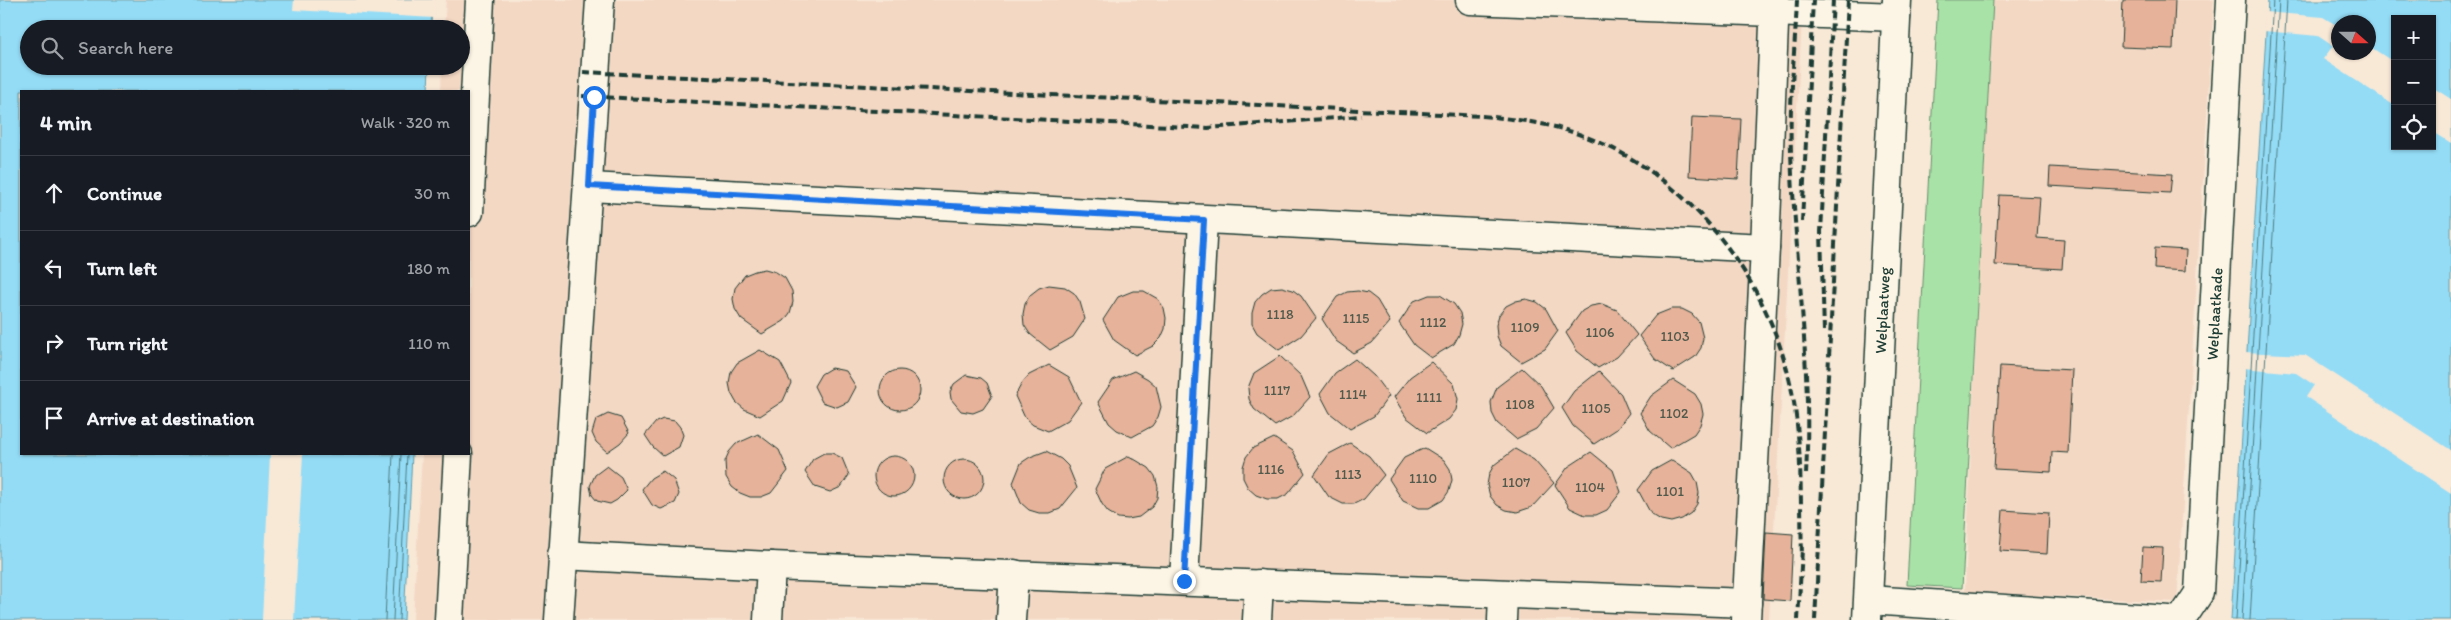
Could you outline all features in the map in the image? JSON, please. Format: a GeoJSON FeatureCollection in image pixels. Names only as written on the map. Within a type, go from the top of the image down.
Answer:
{"type":"FeatureCollection","features":[{"type":"Feature","properties":{"kind":"lane"},"geometry":{"type":"LineString","coordinates":[[470,193],[480,0]]}},
{"type":"Feature","properties":{"kind":"lane"},"geometry":{"type":"LineString","coordinates":[[559,620],[600,0]]}},
{"type":"Feature","properties":{"kind":"lane"},"geometry":{"type":"LineString","coordinates":[[1470,0],[1897,8]]}},
{"type":"Feature","properties":{"kind":"lane"},"geometry":{"type":"LineString","coordinates":[[562,555],[771,566],[1259,584],[1502,607],[1746,612],[1765,248],[1774,7]]}},
{"type":"Feature","properties":{"kind":"lane","name":"Welplaatweg"},"geometry":{"type":"LineString","coordinates":[[1868,610],[1897,8]]}},
{"type":"Feature","properties":{"kind":"lane","name":"Welplaatkade"},"geometry":{"type":"LineString","coordinates":[[2181,620],[2199,593],[2217,358],[2234,11]]}},
{"type":"Feature","properties":{"kind":"lane"},"geometry":{"type":"LineString","coordinates":[[589,186],[1204,220],[1765,248]]}},
{"type":"Feature","properties":{"kind":"lane"},"geometry":{"type":"LineString","coordinates":[[1184,581],[1204,220]]}},
{"type":"Feature","properties":{"kind":"lane"},"geometry":{"type":"LineString","coordinates":[[449,620],[458,455]]}},
{"type":"Feature","properties":{"kind":"lane"},"geometry":{"type":"LineString","coordinates":[[768,620],[771,566]]}},
{"type":"Feature","properties":{"kind":"lane"},"geometry":{"type":"LineString","coordinates":[[1011,620],[1014,574]]}},
{"type":"Feature","properties":{"kind":"lane"},"geometry":{"type":"LineString","coordinates":[[1257,620],[1259,584]]}},
{"type":"Feature","properties":{"kind":"lane"},"geometry":{"type":"LineString","coordinates":[[1868,610],[2169,620]]}},
{"type":"Feature","properties":{"kind":"shaded area"},"geometry":{"type":"Polygon","coordinates":[[[446,0],[1803,0],[1769,620],[413,620],[422,455],[470,455],[470,90],[441,90],[442,75],[470,75],[470,20],[445,20],[446,0]]]}},
{"type":"Feature","properties":{"kind":"shaded area"},"geometry":{"type":"Polygon","coordinates":[[[1990,0],[2214,0],[2177,602],[1965,592],[1990,0]]]}},
{"type":"Feature","properties":{"kind":"green space"},"geometry":{"type":"Polygon","coordinates":[[[1938,0],[1993,0],[1962,588],[1907,585],[1938,0]]]}},
{"type":"Feature","properties":{"kind":"water"},"geometry":{"type":"Polygon","coordinates":[[[0,0],[432,0],[431,20],[20,20],[20,75],[429,75],[428,90],[20,90],[20,455],[412,455],[404,620],[0,620],[0,0]]]}},
{"type":"Feature","properties":{"kind":"water"},"geometry":{"type":"Polygon","coordinates":[[[2268,0],[2451,0],[2451,620],[2231,620],[2268,0]]]}},
{"type":"Feature","properties":{"kind":"pier"},"geometry":{"type":"Polygon","coordinates":[[[294,0],[435,0],[434,18],[293,10],[294,0]]]}},
{"type":"Feature","properties":{"kind":"pier"},"geometry":{"type":"Polygon","coordinates":[[[2265,12],[2323,17],[2331,22],[2331,45],[2318,36],[2264,31],[2265,12]]]}},
{"type":"Feature","properties":{"kind":"pier"},"geometry":{"type":"Polygon","coordinates":[[[2331,49],[2331,60],[2376,60],[2376,51],[2391,60],[2391,103],[2323,59],[2331,49]]]}},
{"type":"Feature","properties":{"kind":"pier"},"geometry":{"type":"Polygon","coordinates":[[[2436,90],[2451,99],[2451,143],[2436,134],[2436,90]]]}},
{"type":"Feature","properties":{"kind":"pier"},"geometry":{"type":"Polygon","coordinates":[[[2244,352],[2305,355],[2451,450],[2451,493],[2306,397],[2314,385],[2296,373],[2243,368],[2244,352]]]}},
{"type":"Feature","properties":{"kind":"pier"},"geometry":{"type":"Polygon","coordinates":[[[270,455],[303,455],[294,620],[262,620],[270,455]]]}},
{"type":"Feature","properties":{"kind":"building"},"geometry":{"type":"Polygon","coordinates":[[[2123,0],[2175,0],[2173,49],[2121,47],[2123,0]]]}},
{"type":"Feature","properties":{"kind":"building"},"geometry":{"type":"Polygon","coordinates":[[[1692,117],[1741,119],[1738,179],[1689,176],[1692,117]]]}},
{"type":"Feature","properties":{"kind":"building"},"geometry":{"type":"Polygon","coordinates":[[[2050,167],[2172,174],[2170,193],[2049,186],[2050,167]]]}},
{"type":"Feature","properties":{"kind":"building"},"geometry":{"type":"Polygon","coordinates":[[[1999,195],[2040,197],[2037,238],[2064,240],[2062,269],[1995,265],[1999,195]]]}},
{"type":"Feature","properties":{"kind":"building"},"geometry":{"type":"Polygon","coordinates":[[[2155,248],[2186,250],[2185,271],[2154,269],[2155,248]]]}},
{"type":"Feature","properties":{"kind":"building"},"geometry":{"type":"Polygon","coordinates":[[[765,269],[776,272],[785,278],[792,291],[793,302],[790,313],[784,321],[762,334],[741,319],[735,309],[733,299],[735,288],[745,275],[765,269]]]}},
{"type":"Feature","properties":{"kind":"building"},"geometry":{"type":"Polygon","coordinates":[[[1049,285],[1065,287],[1074,293],[1080,302],[1085,319],[1073,337],[1050,350],[1030,334],[1024,325],[1023,314],[1025,304],[1030,295],[1039,288],[1049,285]]]}},
{"type":"Feature","properties":{"kind":"building"},"geometry":{"type":"Polygon","coordinates":[[[1282,287],[1293,290],[1301,296],[1316,318],[1301,336],[1279,350],[1257,333],[1252,324],[1252,313],[1255,302],[1262,294],[1271,288],[1282,287]]]}},
{"type":"Feature","properties":{"kind":"building"},"geometry":{"type":"Polygon","coordinates":[[[1133,291],[1144,291],[1158,299],[1164,308],[1166,318],[1165,329],[1161,338],[1153,346],[1135,355],[1114,340],[1103,320],[1118,297],[1133,291]]]}},
{"type":"Feature","properties":{"kind":"building"},"geometry":{"type":"Polygon","coordinates":[[[1358,291],[1368,293],[1377,300],[1390,322],[1372,343],[1353,353],[1336,341],[1322,319],[1337,297],[1347,292],[1358,291]]]}},
{"type":"Feature","properties":{"kind":"building"},"geometry":{"type":"Polygon","coordinates":[[[1429,295],[1440,295],[1454,304],[1460,313],[1462,324],[1454,344],[1431,358],[1414,345],[1399,323],[1414,301],[1429,295]]]}},
{"type":"Feature","properties":{"kind":"building"},"geometry":{"type":"Polygon","coordinates":[[[1526,299],[1537,302],[1546,309],[1558,331],[1545,349],[1521,362],[1501,346],[1497,336],[1496,325],[1499,315],[1506,306],[1526,299]]]}},
{"type":"Feature","properties":{"kind":"building"},"geometry":{"type":"Polygon","coordinates":[[[1602,304],[1617,310],[1637,335],[1617,357],[1598,368],[1577,351],[1566,333],[1582,311],[1591,306],[1602,304]]]}},
{"type":"Feature","properties":{"kind":"building"},"geometry":{"type":"Polygon","coordinates":[[[1671,309],[1682,309],[1692,314],[1699,322],[1703,338],[1701,348],[1695,357],[1673,371],[1655,359],[1639,336],[1656,315],[1671,309]]]}},
{"type":"Feature","properties":{"kind":"building"},"geometry":{"type":"Polygon","coordinates":[[[760,350],[780,362],[791,383],[783,401],[760,416],[744,409],[736,402],[731,393],[729,383],[731,372],[737,363],[760,350]]]}},
{"type":"Feature","properties":{"kind":"building"},"geometry":{"type":"Polygon","coordinates":[[[1280,356],[1301,376],[1310,397],[1293,416],[1275,426],[1254,409],[1249,399],[1248,388],[1254,373],[1280,356]]]}},
{"type":"Feature","properties":{"kind":"building"},"geometry":{"type":"Polygon","coordinates":[[[1355,359],[1374,376],[1389,396],[1374,416],[1350,429],[1330,413],[1320,394],[1335,373],[1355,359]]]}},
{"type":"Feature","properties":{"kind":"building"},"geometry":{"type":"Polygon","coordinates":[[[1431,362],[1454,384],[1458,399],[1456,410],[1449,419],[1427,433],[1406,417],[1394,397],[1410,377],[1431,362]]]}},
{"type":"Feature","properties":{"kind":"building"},"geometry":{"type":"Polygon","coordinates":[[[1049,365],[1069,377],[1081,402],[1068,420],[1048,431],[1033,425],[1025,418],[1015,396],[1029,375],[1049,365]]]}},
{"type":"Feature","properties":{"kind":"building"},"geometry":{"type":"Polygon","coordinates":[[[2000,366],[2072,370],[2068,453],[2052,452],[2051,472],[1994,469],[2000,366]]]}},
{"type":"Feature","properties":{"kind":"building"},"geometry":{"type":"Polygon","coordinates":[[[831,368],[846,371],[856,387],[848,402],[837,407],[822,402],[814,386],[821,374],[831,368]]]}},
{"type":"Feature","properties":{"kind":"building"},"geometry":{"type":"Polygon","coordinates":[[[1522,368],[1541,386],[1554,408],[1536,429],[1516,439],[1497,423],[1492,413],[1491,402],[1497,387],[1522,368]]]}},
{"type":"Feature","properties":{"kind":"building"},"geometry":{"type":"Polygon","coordinates":[[[900,370],[914,376],[920,390],[914,404],[900,410],[886,404],[880,390],[886,376],[900,370]]]}},
{"type":"Feature","properties":{"kind":"building"},"geometry":{"type":"Polygon","coordinates":[[[1134,371],[1156,386],[1161,407],[1158,417],[1152,426],[1132,437],[1117,430],[1109,423],[1098,402],[1113,380],[1134,371]]]}},
{"type":"Feature","properties":{"kind":"building"},"geometry":{"type":"Polygon","coordinates":[[[1599,371],[1621,394],[1629,413],[1617,429],[1594,444],[1573,426],[1562,408],[1574,391],[1599,371]]]}},
{"type":"Feature","properties":{"kind":"building"},"geometry":{"type":"Polygon","coordinates":[[[966,375],[981,378],[987,383],[992,396],[983,409],[973,413],[961,411],[951,399],[950,392],[954,384],[966,375]]]}},
{"type":"Feature","properties":{"kind":"building"},"geometry":{"type":"Polygon","coordinates":[[[1673,380],[1695,394],[1701,404],[1703,414],[1700,425],[1694,434],[1670,448],[1650,431],[1640,413],[1651,396],[1673,380]]]}},
{"type":"Feature","properties":{"kind":"building"},"geometry":{"type":"Polygon","coordinates":[[[608,414],[621,418],[629,433],[620,443],[607,452],[596,442],[592,433],[596,420],[608,414]]]}},
{"type":"Feature","properties":{"kind":"building"},"geometry":{"type":"Polygon","coordinates":[[[663,419],[675,421],[683,435],[679,447],[663,456],[653,447],[645,435],[656,422],[663,419]]]}},
{"type":"Feature","properties":{"kind":"building"},"geometry":{"type":"Polygon","coordinates":[[[758,434],[779,450],[788,471],[771,493],[761,497],[750,497],[732,487],[726,477],[725,461],[729,452],[736,444],[758,434]]]}},
{"type":"Feature","properties":{"kind":"building"},"geometry":{"type":"Polygon","coordinates":[[[1274,438],[1293,451],[1305,473],[1288,494],[1278,499],[1267,499],[1256,495],[1248,488],[1243,478],[1243,467],[1246,457],[1253,448],[1274,438]]]}},
{"type":"Feature","properties":{"kind":"building"},"geometry":{"type":"Polygon","coordinates":[[[1350,443],[1369,456],[1384,475],[1364,499],[1354,504],[1343,504],[1329,497],[1314,475],[1329,454],[1350,443]]]}},
{"type":"Feature","properties":{"kind":"building"},"geometry":{"type":"Polygon","coordinates":[[[1425,448],[1444,460],[1450,469],[1452,480],[1449,491],[1443,500],[1429,508],[1418,508],[1403,501],[1389,479],[1404,458],[1425,448]]]}},
{"type":"Feature","properties":{"kind":"building"},"geometry":{"type":"Polygon","coordinates":[[[1515,449],[1534,460],[1554,483],[1532,507],[1517,512],[1506,510],[1497,505],[1490,496],[1487,485],[1489,474],[1494,465],[1515,449]]]}},
{"type":"Feature","properties":{"kind":"building"},"geometry":{"type":"Polygon","coordinates":[[[1046,451],[1061,459],[1068,466],[1077,488],[1060,509],[1050,513],[1039,513],[1029,510],[1021,503],[1013,483],[1021,463],[1030,457],[1046,451]]]}},
{"type":"Feature","properties":{"kind":"building"},"geometry":{"type":"Polygon","coordinates":[[[1591,452],[1613,470],[1621,492],[1607,510],[1596,515],[1585,515],[1570,508],[1555,485],[1568,467],[1591,452]]]}},
{"type":"Feature","properties":{"kind":"building"},"geometry":{"type":"Polygon","coordinates":[[[824,453],[832,453],[842,458],[849,475],[841,487],[830,492],[815,487],[805,472],[813,459],[824,453]]]}},
{"type":"Feature","properties":{"kind":"building"},"geometry":{"type":"Polygon","coordinates":[[[894,456],[908,462],[914,476],[908,490],[894,496],[880,490],[874,476],[880,462],[894,456]]]}},
{"type":"Feature","properties":{"kind":"building"},"geometry":{"type":"Polygon","coordinates":[[[1129,456],[1149,468],[1155,476],[1158,487],[1157,498],[1152,507],[1139,517],[1128,519],[1118,518],[1108,512],[1095,489],[1105,469],[1129,456]]]}},
{"type":"Feature","properties":{"kind":"building"},"geometry":{"type":"Polygon","coordinates":[[[964,459],[978,465],[984,479],[978,493],[964,499],[950,493],[944,479],[950,465],[964,459]]]}},
{"type":"Feature","properties":{"kind":"building"},"geometry":{"type":"Polygon","coordinates":[[[1672,460],[1692,473],[1697,482],[1699,493],[1697,504],[1691,513],[1682,519],[1671,522],[1661,520],[1651,514],[1638,490],[1652,471],[1672,460]]]}},
{"type":"Feature","properties":{"kind":"building"},"geometry":{"type":"Polygon","coordinates":[[[607,466],[621,477],[627,490],[610,504],[597,501],[592,495],[590,486],[595,475],[607,466]]]}},
{"type":"Feature","properties":{"kind":"building"},"geometry":{"type":"Polygon","coordinates":[[[663,471],[674,480],[679,494],[675,503],[661,509],[652,505],[642,489],[651,478],[663,471]]]}},
{"type":"Feature","properties":{"kind":"building"},"geometry":{"type":"Polygon","coordinates":[[[2003,510],[2049,513],[2047,554],[2000,551],[2003,510]]]}},
{"type":"Feature","properties":{"kind":"building"},"geometry":{"type":"Polygon","coordinates":[[[1766,532],[1793,534],[1790,601],[1763,599],[1766,532]]]}},
{"type":"Feature","properties":{"kind":"building"},"geometry":{"type":"Polygon","coordinates":[[[2143,547],[2163,548],[2161,582],[2141,581],[2143,547]]]}},
{"type":"Feature","properties":{"kind":"railway"},"geometry":{"type":"LineString","coordinates":[[1797,0],[1791,95],[1791,152],[1807,393],[1806,474]]}},
{"type":"Feature","properties":{"kind":"railway"},"geometry":{"type":"LineString","coordinates":[[1802,222],[1813,0]]}},
{"type":"Feature","properties":{"kind":"railway"},"geometry":{"type":"LineString","coordinates":[[1824,331],[1821,232],[1833,0]]}},
{"type":"Feature","properties":{"kind":"railway"},"geometry":{"type":"LineString","coordinates":[[1815,620],[1848,0]]}},
{"type":"Feature","properties":{"kind":"railway"},"geometry":{"type":"LineString","coordinates":[[583,72],[1482,116],[1532,122],[1581,135],[1619,152],[1654,174],[1686,200],[1715,231],[1740,265],[1761,301],[1777,339],[1789,378],[1797,421],[1802,555]]}},
{"type":"Feature","properties":{"kind":"railway"},"geometry":{"type":"LineString","coordinates":[[582,96],[1208,128],[1361,116]]}},
{"type":"Feature","properties":{"kind":"railway"},"geometry":{"type":"LineString","coordinates":[[1798,620],[1802,549]]}},
{"type":"Feature","properties":{"kind":"route"},"geometry":{"type":"LineString","coordinates":[[594,97],[589,186],[1204,220],[1184,581]]}}]}
